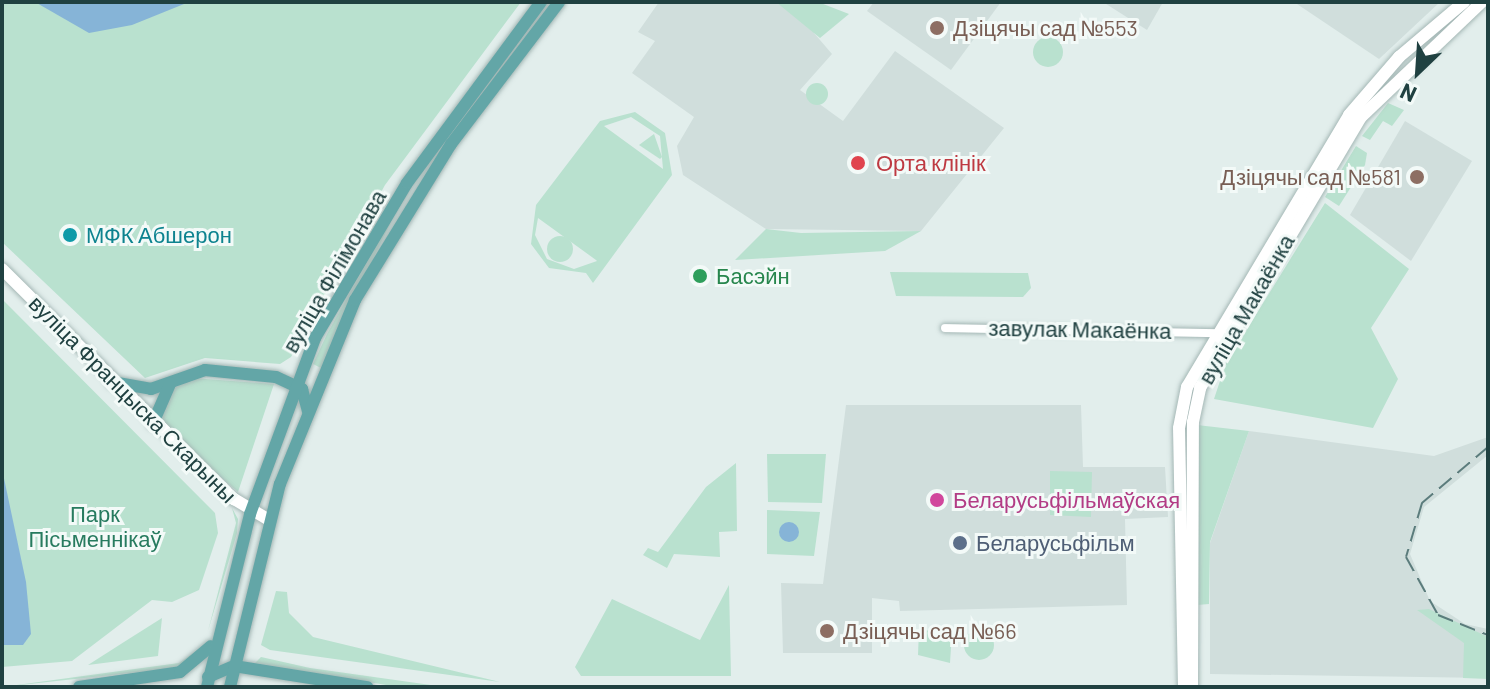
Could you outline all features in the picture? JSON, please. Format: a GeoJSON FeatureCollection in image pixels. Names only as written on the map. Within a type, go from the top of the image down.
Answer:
{"type":"FeatureCollection","features":[{"type":"Feature","properties":{"kind":"main road","name":"вуліца Філімонава"},"geometry":{"type":"LineString","coordinates":[[208,682],[213,643],[250,514],[295,384],[407,183],[541,2]]}},
{"type":"Feature","properties":{"kind":"main road","name":"вуліца Філімонава"},"geometry":{"type":"LineString","coordinates":[[230,687],[269,520],[355,300],[419,191],[559,2]]}},
{"type":"Feature","properties":{"kind":"main road"},"geometry":{"type":"LineString","coordinates":[[407,183],[419,191]]}},
{"type":"Feature","properties":{"kind":"main road"},"geometry":{"type":"LineString","coordinates":[[112,382],[144,390],[211,370],[295,384],[307,397],[308,414]]}},
{"type":"Feature","properties":{"kind":"main road"},"geometry":{"type":"LineString","coordinates":[[153,423],[174,379]]}},
{"type":"Feature","properties":{"kind":"main road"},"geometry":{"type":"LineString","coordinates":[[79,687],[187,670],[213,643]]}},
{"type":"Feature","properties":{"kind":"main road"},"geometry":{"type":"LineString","coordinates":[[208,682],[234,666],[367,687]]}},
{"type":"Feature","properties":{"kind":"street","name":"вуліца Макаёнка"},"geometry":{"type":"LineString","coordinates":[[1184,687],[1187,411],[1215,333],[1344,132],[1391,66],[1464,2]]}},
{"type":"Feature","properties":{"kind":"street","name":"вуліца Макаёнка"},"geometry":{"type":"LineString","coordinates":[[1192,687],[1187,411],[1221,345],[1344,132],[1392,80],[1482,2]]}},
{"type":"Feature","properties":{"kind":"street","name":"вуліца Францыска Скарыны"},"geometry":{"type":"LineString","coordinates":[[2,269],[153,423],[250,514],[269,520]]}},
{"type":"Feature","properties":{"kind":"street","name":"завулак Макаёнка"},"geometry":{"type":"LineString","coordinates":[[945,328],[1215,333]]}},
{"type":"Feature","properties":{"kind":"shaded area"},"geometry":{"type":"Polygon","coordinates":[[[659,2],[809,2],[814,33],[832,54],[800,90],[843,121],[895,51],[1004,128],[921,231],[766,229],[683,175],[677,146],[694,117],[632,73],[655,41],[638,32],[659,2]]]}},
{"type":"Feature","properties":{"kind":"shaded area","name":"Дзіцячы сад №553"},"geometry":{"type":"Polygon","coordinates":[[[874,2],[1001,2],[951,70],[867,11],[874,2]]]}},
{"type":"Feature","properties":{"kind":"shaded area"},"geometry":{"type":"Polygon","coordinates":[[[1103,2],[1163,2],[1147,30],[1103,2]]]}},
{"type":"Feature","properties":{"kind":"shaded area"},"geometry":{"type":"Polygon","coordinates":[[[1294,2],[1440,2],[1379,59],[1294,2]]]}},
{"type":"Feature","properties":{"kind":"shaded area","name":"Дзіцячы сад №581"},"geometry":{"type":"Polygon","coordinates":[[[1405,121],[1472,161],[1411,261],[1350,215],[1405,121]]]}},
{"type":"Feature","properties":{"kind":"shaded area"},"geometry":{"type":"Polygon","coordinates":[[[846,405],[1081,405],[1083,467],[1165,467],[1168,517],[1125,519],[1127,605],[900,611],[899,601],[872,598],[872,653],[783,653],[781,583],[823,584],[846,405]]]}},
{"type":"Feature","properties":{"kind":"shaded area"},"geometry":{"type":"Polygon","coordinates":[[[1249,431],[1434,456],[1488,437],[1488,455],[1424,507],[1410,554],[1430,601],[1465,624],[1488,629],[1488,678],[1210,674],[1210,543],[1249,431]]]}},
{"type":"Feature","properties":{"kind":"green space"},"geometry":{"type":"Polygon","coordinates":[[[2,2],[521,2],[385,185],[291,357],[280,364],[205,358],[145,378],[2,242],[2,2]]]}},
{"type":"Feature","properties":{"kind":"green space"},"geometry":{"type":"Polygon","coordinates":[[[776,2],[818,2],[849,14],[820,38],[776,2]]]}},
{"type":"Feature","properties":{"kind":"green space"},"geometry":{"type":"Polygon","coordinates":[[[1048,37],[1058,42],[1063,52],[1058,62],[1048,67],[1038,62],[1033,52],[1038,42],[1048,37]]]}},
{"type":"Feature","properties":{"kind":"green space"},"geometry":{"type":"Polygon","coordinates":[[[817,83],[825,86],[828,94],[825,102],[817,105],[809,102],[806,94],[809,86],[817,83]]]}},
{"type":"Feature","properties":{"kind":"green space"},"geometry":{"type":"Polygon","coordinates":[[[1388,103],[1404,110],[1392,126],[1383,121],[1370,140],[1362,136],[1388,103]]]}},
{"type":"Feature","properties":{"kind":"green space"},"geometry":{"type":"Polygon","coordinates":[[[635,112],[665,133],[672,175],[593,283],[586,273],[549,268],[531,244],[536,205],[600,121],[635,112]],[[631,117],[604,126],[663,169],[660,136],[631,117]],[[538,218],[535,235],[547,259],[574,269],[597,261],[596,260],[538,218]]]}},
{"type":"Feature","properties":{"kind":"green space"},"geometry":{"type":"Polygon","coordinates":[[[654,134],[662,157],[660,159],[639,145],[654,134]]]}},
{"type":"Feature","properties":{"kind":"green space"},"geometry":{"type":"Polygon","coordinates":[[[1356,146],[1367,153],[1365,165],[1339,206],[1325,197],[1356,146]]]}},
{"type":"Feature","properties":{"kind":"green space"},"geometry":{"type":"Polygon","coordinates":[[[1325,203],[1409,269],[1371,328],[1398,379],[1373,428],[1214,399],[1226,363],[1325,203]]]}},
{"type":"Feature","properties":{"kind":"green space"},"geometry":{"type":"Polygon","coordinates":[[[397,209],[321,368],[313,364],[327,334],[397,209]]]}},
{"type":"Feature","properties":{"kind":"green space"},"geometry":{"type":"Polygon","coordinates":[[[766,229],[801,233],[921,231],[885,251],[735,260],[766,229]]]}},
{"type":"Feature","properties":{"kind":"green space"},"geometry":{"type":"Polygon","coordinates":[[[560,236],[569,240],[573,249],[569,258],[560,262],[551,258],[547,249],[551,240],[560,236]]]}},
{"type":"Feature","properties":{"kind":"green space"},"geometry":{"type":"Polygon","coordinates":[[[890,272],[1028,273],[1031,288],[1023,297],[896,296],[890,272]]]}},
{"type":"Feature","properties":{"kind":"green space","name":"Парк Пісьменнікаў"},"geometry":{"type":"Polygon","coordinates":[[[2,299],[215,513],[218,533],[199,590],[172,602],[152,600],[72,661],[2,667],[2,299]]]}},
{"type":"Feature","properties":{"kind":"green space"},"geometry":{"type":"Polygon","coordinates":[[[192,378],[274,384],[238,492],[169,433],[159,416],[170,391],[192,378]]]}},
{"type":"Feature","properties":{"kind":"green space"},"geometry":{"type":"Polygon","coordinates":[[[1197,425],[1249,431],[1210,542],[1209,604],[1197,605],[1197,425]]]}},
{"type":"Feature","properties":{"kind":"green space"},"geometry":{"type":"Polygon","coordinates":[[[767,454],[826,454],[822,503],[768,502],[767,454]]]}},
{"type":"Feature","properties":{"kind":"green space"},"geometry":{"type":"Polygon","coordinates":[[[736,463],[737,531],[719,532],[720,557],[674,554],[667,568],[643,555],[648,548],[658,552],[706,487],[736,463]]]}},
{"type":"Feature","properties":{"kind":"green space"},"geometry":{"type":"Polygon","coordinates":[[[1050,471],[1092,472],[1091,517],[1050,515],[1050,471]]]}},
{"type":"Feature","properties":{"kind":"green space"},"geometry":{"type":"Polygon","coordinates":[[[232,508],[238,519],[237,533],[208,631],[236,523],[232,508]]]}},
{"type":"Feature","properties":{"kind":"green space"},"geometry":{"type":"Polygon","coordinates":[[[767,510],[820,512],[814,556],[767,554],[767,510]]]}},
{"type":"Feature","properties":{"kind":"green space"},"geometry":{"type":"Polygon","coordinates":[[[729,585],[731,676],[581,676],[575,667],[612,599],[700,640],[729,585]]]}},
{"type":"Feature","properties":{"kind":"green space"},"geometry":{"type":"Polygon","coordinates":[[[276,591],[287,592],[289,613],[313,637],[500,682],[270,650],[261,645],[276,591]]]}},
{"type":"Feature","properties":{"kind":"green space"},"geometry":{"type":"Polygon","coordinates":[[[1429,609],[1488,637],[1488,679],[1463,678],[1464,643],[1417,610],[1429,609]]]}},
{"type":"Feature","properties":{"kind":"green space"},"geometry":{"type":"Polygon","coordinates":[[[162,618],[158,656],[88,665],[124,642],[162,618]]]}},
{"type":"Feature","properties":{"kind":"green space"},"geometry":{"type":"Polygon","coordinates":[[[919,630],[952,632],[950,663],[918,655],[919,630]]]}},
{"type":"Feature","properties":{"kind":"green space"},"geometry":{"type":"Polygon","coordinates":[[[979,630],[990,634],[994,645],[990,656],[979,660],[968,656],[964,645],[968,634],[979,630]]]}},
{"type":"Feature","properties":{"kind":"green space"},"geometry":{"type":"Polygon","coordinates":[[[207,643],[204,653],[175,668],[2,687],[179,663],[207,643]]]}},
{"type":"Feature","properties":{"kind":"green space"},"geometry":{"type":"Polygon","coordinates":[[[261,657],[310,668],[445,687],[398,687],[255,663],[261,657]]]}},
{"type":"Feature","properties":{"kind":"water"},"geometry":{"type":"Polygon","coordinates":[[[35,2],[189,2],[132,25],[89,33],[35,2]]]}},
{"type":"Feature","properties":{"kind":"water"},"geometry":{"type":"Polygon","coordinates":[[[2,469],[26,582],[31,634],[23,645],[2,645],[2,469]]]}},
{"type":"Feature","properties":{"kind":"water"},"geometry":{"type":"Polygon","coordinates":[[[789,522],[796,525],[799,532],[796,539],[789,542],[782,539],[779,532],[782,525],[789,522]]]}},
{"type":"Feature","properties":{"kind":"railway"},"geometry":{"type":"LineString","coordinates":[[1488,447],[1422,503],[1406,557],[1438,615],[1488,635]]}},
{"type":"Feature","properties":{"kind":"place","name":"Дзіцячы сад №553"},"geometry":{"type":"Point","coordinates":[937,28]}},
{"type":"Feature","properties":{"kind":"place","name":"Орта клінік"},"geometry":{"type":"Point","coordinates":[858,163]}},
{"type":"Feature","properties":{"kind":"place","name":"Дзіцячы сад №581"},"geometry":{"type":"Point","coordinates":[1417,177]}},
{"type":"Feature","properties":{"kind":"place","name":"МФК Абшерон"},"geometry":{"type":"Point","coordinates":[70,235]}},
{"type":"Feature","properties":{"kind":"place","name":"Басэйн"},"geometry":{"type":"Point","coordinates":[700,276]}},
{"type":"Feature","properties":{"kind":"place","name":"Беларусьфільмаўская"},"geometry":{"type":"Point","coordinates":[937,500]}},
{"type":"Feature","properties":{"kind":"place","name":"Беларусьфільм"},"geometry":{"type":"Point","coordinates":[960,543]}},
{"type":"Feature","properties":{"kind":"place","name":"Дзіцячы сад №66"},"geometry":{"type":"Point","coordinates":[827,631]}}]}
